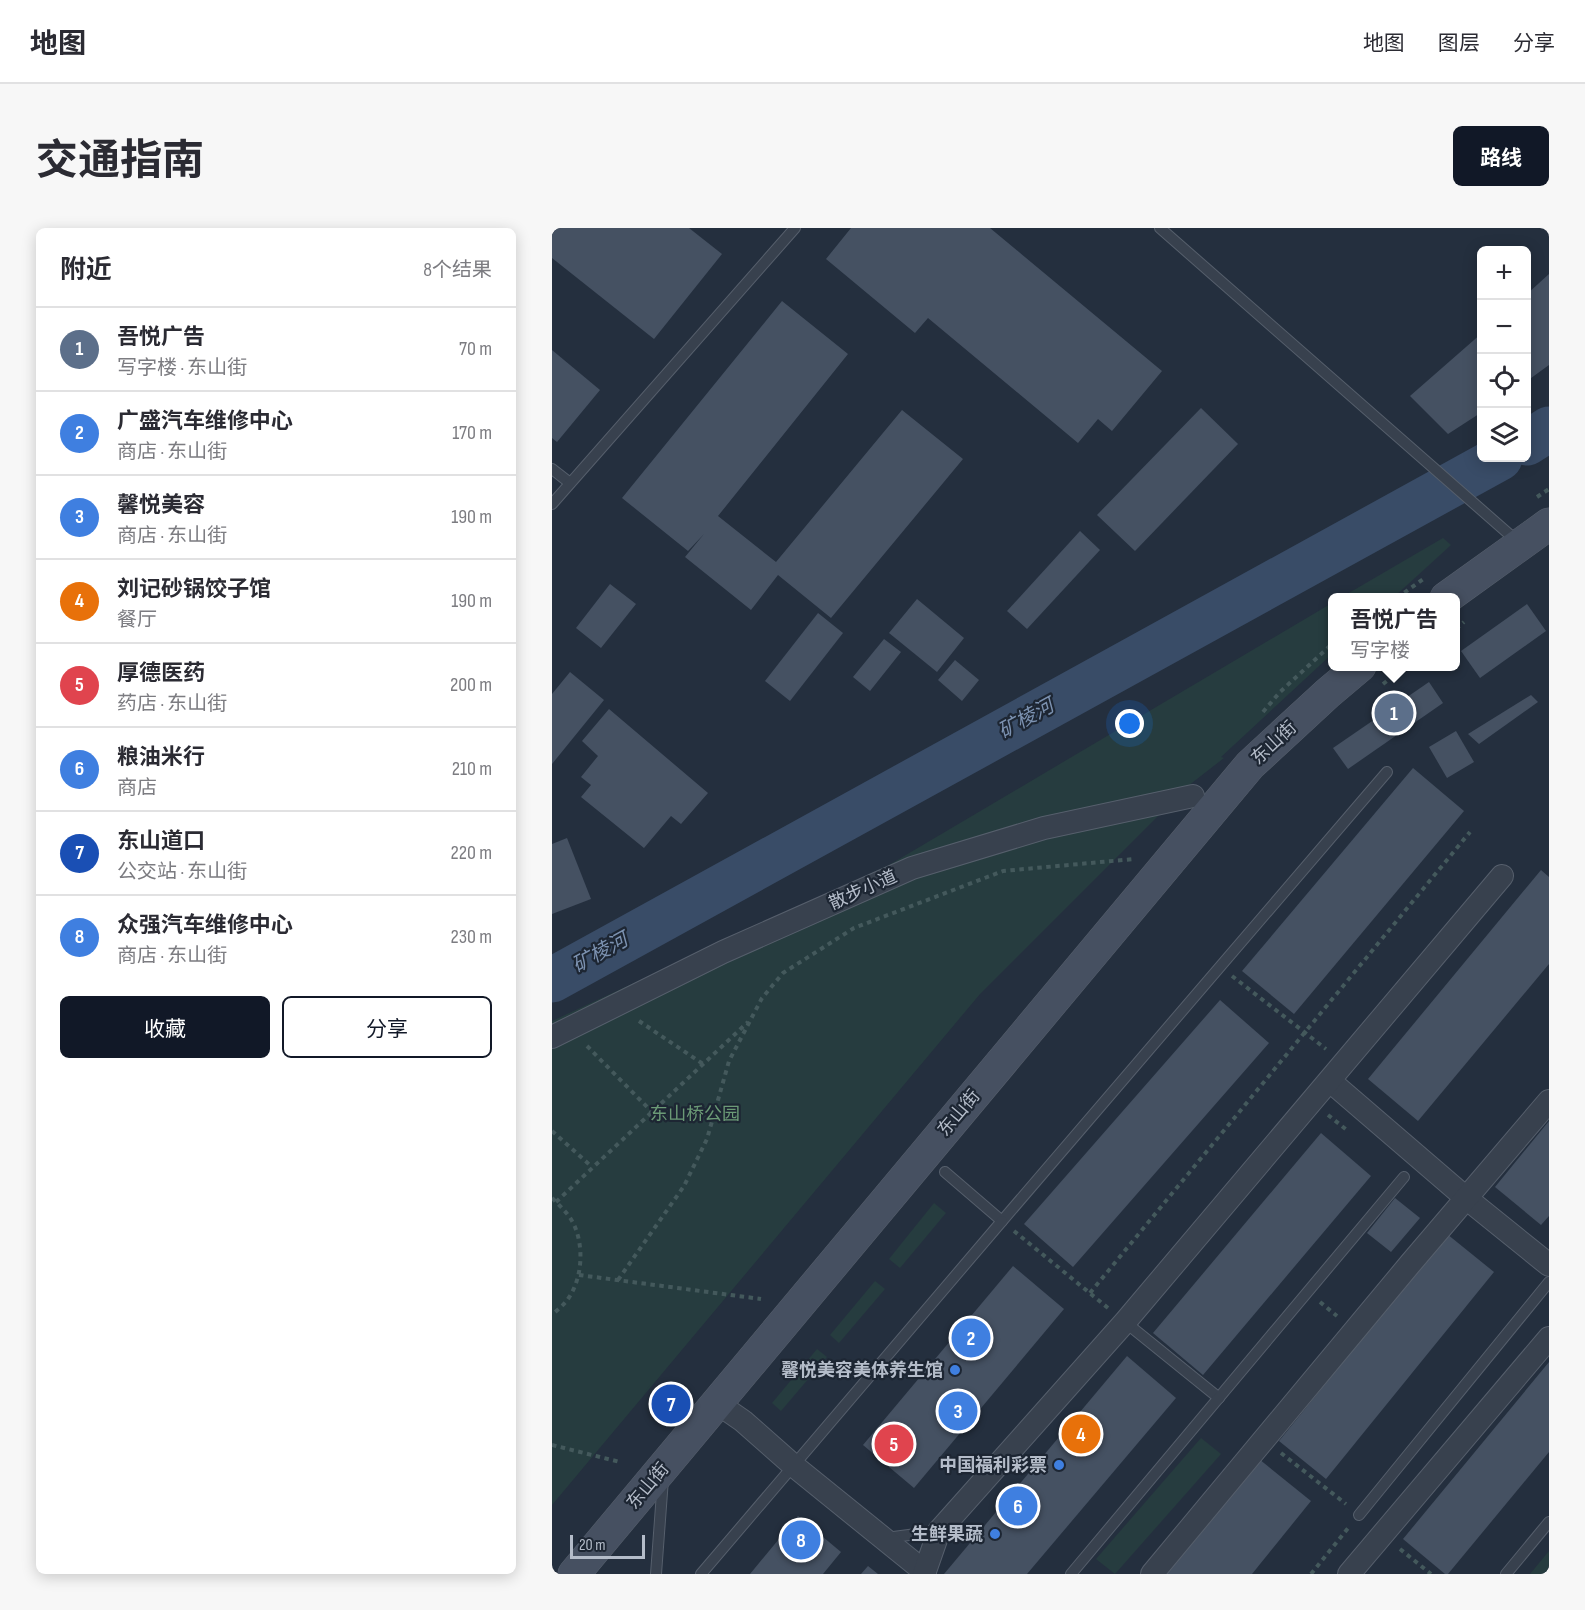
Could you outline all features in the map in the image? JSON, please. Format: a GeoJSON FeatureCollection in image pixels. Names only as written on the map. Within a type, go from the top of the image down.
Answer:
{"type":"FeatureCollection","features":[{"type":"Feature","properties":{"kind":"main road"},"geometry":{"type":"LineString","coordinates":[[1452,593],[1549,524]]}},
{"type":"Feature","properties":{"kind":"main road","name":"东山街"},"geometry":{"type":"LineString","coordinates":[[574,1574],[1250,765],[1354,671]]}},
{"type":"Feature","properties":{"kind":"street","name":"散步小道"},"geometry":{"type":"LineString","coordinates":[[561,1033],[723,952],[912,868],[1044,828],[1193,796]]}},
{"type":"Feature","properties":{"kind":"street"},"geometry":{"type":"LineString","coordinates":[[717,1403],[743,1420],[794,1466],[925,1573],[939,1531],[1125,1322],[1502,876]]}},
{"type":"Feature","properties":{"kind":"street"},"geometry":{"type":"LineString","coordinates":[[1330,1081],[1466,1198],[1549,1265]]}},
{"type":"Feature","properties":{"kind":"street"},"geometry":{"type":"LineString","coordinates":[[1152,1574],[1549,1101]]}},
{"type":"Feature","properties":{"kind":"street"},"geometry":{"type":"LineString","coordinates":[[1349,1574],[1549,1338]]}},
{"type":"Feature","properties":{"kind":"lane"},"geometry":{"type":"LineString","coordinates":[[552,504],[795,228]]}},
{"type":"Feature","properties":{"kind":"lane"},"geometry":{"type":"LineString","coordinates":[[1160,228],[1521,544]]}},
{"type":"Feature","properties":{"kind":"lane"},"geometry":{"type":"LineString","coordinates":[[552,469],[570,483]]}},
{"type":"Feature","properties":{"kind":"lane"},"geometry":{"type":"LineString","coordinates":[[701,1574],[1387,772]]}},
{"type":"Feature","properties":{"kind":"lane"},"geometry":{"type":"LineString","coordinates":[[945,1172],[1002,1221]]}},
{"type":"Feature","properties":{"kind":"lane"},"geometry":{"type":"LineString","coordinates":[[1071,1574],[1404,1177]]}},
{"type":"Feature","properties":{"kind":"lane"},"geometry":{"type":"LineString","coordinates":[[1359,1515],[1549,1282]]}},
{"type":"Feature","properties":{"kind":"lane"},"geometry":{"type":"LineString","coordinates":[[1125,1322],[1218,1398]]}},
{"type":"Feature","properties":{"kind":"lane"},"geometry":{"type":"LineString","coordinates":[[656,1574],[664,1466]]}},
{"type":"Feature","properties":{"kind":"lane"},"geometry":{"type":"LineString","coordinates":[[1506,1574],[1549,1522]]}},
{"type":"Feature","properties":{"kind":"lane"},"geometry":{"type":"LineString","coordinates":[[884,1538],[939,1531]]}},
{"type":"Feature","properties":{"kind":"path"},"geometry":{"type":"LineString","coordinates":[[1002,1221],[1090,1293],[1470,832]]}},
{"type":"Feature","properties":{"kind":"path"},"geometry":{"type":"LineString","coordinates":[[618,1280],[684,1186],[707,1139],[729,1061],[762,998],[783,974],[854,928],[1003,871],[1134,859]]}},
{"type":"Feature","properties":{"kind":"path"},"geometry":{"type":"LineString","coordinates":[[1220,967],[1305,1033]]}},
{"type":"Feature","properties":{"kind":"path"},"geometry":{"type":"LineString","coordinates":[[616,1005],[703,1064]]}},
{"type":"Feature","properties":{"kind":"path"},"geometry":{"type":"LineString","coordinates":[[552,1315],[568,1298],[579,1275],[581,1251],[575,1227],[562,1207],[554,1200],[752,1018]]}},
{"type":"Feature","properties":{"kind":"path"},"geometry":{"type":"LineString","coordinates":[[561,1033],[652,1112]]}},
{"type":"Feature","properties":{"kind":"path"},"geometry":{"type":"LineString","coordinates":[[552,1131],[592,1167]]}},
{"type":"Feature","properties":{"kind":"path"},"geometry":{"type":"LineString","coordinates":[[579,1275],[761,1299]]}},
{"type":"Feature","properties":{"kind":"path"},"geometry":{"type":"LineString","coordinates":[[1307,1292],[1355,1330]]}},
{"type":"Feature","properties":{"kind":"path"},"geometry":{"type":"LineString","coordinates":[[1264,1439],[1359,1515]]}},
{"type":"Feature","properties":{"kind":"path"},"geometry":{"type":"LineString","coordinates":[[552,1445],[620,1462]]}},
{"type":"Feature","properties":{"kind":"path"},"geometry":{"type":"LineString","coordinates":[[1311,1574],[1343,1535]]}},
{"type":"Feature","properties":{"kind":"path"},"geometry":{"type":"LineString","coordinates":[[1408,1556],[1431,1574]]}},
{"type":"Feature","properties":{"kind":"green space"},"geometry":{"type":"Polygon","coordinates":[[[1443,538],[1451,545],[1398,593],[1349,593],[1443,538]]]}},
{"type":"Feature","properties":{"kind":"green space","name":"东山桥公园"},"geometry":{"type":"Polygon","coordinates":[[[1328,605],[1328,658],[1221,757],[1224,758],[1188,786],[980,994],[552,1505],[552,1021],[889,865],[1328,605]]]}},
{"type":"Feature","properties":{"kind":"green space"},"geometry":{"type":"Polygon","coordinates":[[[934,1203],[946,1213],[900,1268],[889,1259],[934,1203]]]}},
{"type":"Feature","properties":{"kind":"green space"},"geometry":{"type":"Polygon","coordinates":[[[875,1281],[885,1289],[839,1343],[830,1335],[875,1281]]]}},
{"type":"Feature","properties":{"kind":"green space"},"geometry":{"type":"Polygon","coordinates":[[[817,1349],[827,1357],[781,1411],[772,1403],[817,1349]]]}},
{"type":"Feature","properties":{"kind":"green space"},"geometry":{"type":"Polygon","coordinates":[[[1201,1438],[1221,1454],[1115,1574],[1096,1559],[1201,1438]]]}},
{"type":"Feature","properties":{"kind":"green space"},"geometry":{"type":"Polygon","coordinates":[[[1549,1551],[1549,1574],[1530,1574],[1549,1551]]]}},
{"type":"Feature","properties":{"kind":"building"},"geometry":{"type":"Polygon","coordinates":[[[552,228],[689,228],[722,254],[654,339],[552,258],[552,228]]]}},
{"type":"Feature","properties":{"kind":"building"},"geometry":{"type":"Polygon","coordinates":[[[851,228],[990,228],[1162,371],[1112,431],[1098,419],[1078,443],[928,318],[915,333],[826,259],[851,228]]]}},
{"type":"Feature","properties":{"kind":"building"},"geometry":{"type":"Polygon","coordinates":[[[1549,274],[1549,365],[1531,378],[1531,300],[1531,290],[1549,274]]]}},
{"type":"Feature","properties":{"kind":"building"},"geometry":{"type":"Polygon","coordinates":[[[782,301],[848,354],[718,516],[776,562],[902,410],[963,459],[831,618],[778,575],[751,610],[685,557],[704,534],[688,551],[622,498],[782,301]]]}},
{"type":"Feature","properties":{"kind":"building"},"geometry":{"type":"Polygon","coordinates":[[[1477,337],[1477,415],[1448,434],[1410,396],[1477,337]]]}},
{"type":"Feature","properties":{"kind":"building"},"geometry":{"type":"Polygon","coordinates":[[[552,350],[600,390],[557,442],[552,438],[552,350]]]}},
{"type":"Feature","properties":{"kind":"building"},"geometry":{"type":"Polygon","coordinates":[[[1201,408],[1238,444],[1135,551],[1097,515],[1201,408]]]}},
{"type":"Feature","properties":{"kind":"building"},"geometry":{"type":"Polygon","coordinates":[[[1080,531],[1100,550],[1027,629],[1007,611],[1080,531]]]}},
{"type":"Feature","properties":{"kind":"building"},"geometry":{"type":"Polygon","coordinates":[[[610,584],[636,604],[601,648],[576,628],[610,584]]]}},
{"type":"Feature","properties":{"kind":"building"},"geometry":{"type":"Polygon","coordinates":[[[917,599],[964,638],[937,672],[889,633],[917,599]]]}},
{"type":"Feature","properties":{"kind":"building"},"geometry":{"type":"Polygon","coordinates":[[[1527,604],[1546,631],[1480,678],[1461,651],[1527,604]]]}},
{"type":"Feature","properties":{"kind":"building"},"geometry":{"type":"Polygon","coordinates":[[[818,613],[843,633],[790,701],[765,681],[818,613]]]}},
{"type":"Feature","properties":{"kind":"building"},"geometry":{"type":"Polygon","coordinates":[[[884,639],[901,652],[870,691],[853,677],[884,639]]]}},
{"type":"Feature","properties":{"kind":"building"},"geometry":{"type":"Polygon","coordinates":[[[955,660],[979,680],[962,701],[938,680],[955,660]]]}},
{"type":"Feature","properties":{"kind":"building"},"geometry":{"type":"Polygon","coordinates":[[[570,672],[604,700],[552,764],[552,694],[570,672]]]}},
{"type":"Feature","properties":{"kind":"building"},"geometry":{"type":"Polygon","coordinates":[[[1429,682],[1443,703],[1348,769],[1333,748],[1429,682]]]}},
{"type":"Feature","properties":{"kind":"building"},"geometry":{"type":"Polygon","coordinates":[[[1531,695],[1538,702],[1479,744],[1468,734],[1531,695]]]}},
{"type":"Feature","properties":{"kind":"building"},"geometry":{"type":"Polygon","coordinates":[[[609,709],[708,793],[681,824],[671,816],[644,848],[581,797],[591,785],[581,777],[598,756],[582,741],[609,709]]]}},
{"type":"Feature","properties":{"kind":"building"},"geometry":{"type":"Polygon","coordinates":[[[1456,731],[1474,762],[1447,778],[1429,747],[1456,731]]]}},
{"type":"Feature","properties":{"kind":"building"},"geometry":{"type":"Polygon","coordinates":[[[1413,768],[1464,811],[1294,1014],[1242,971],[1413,768]]]}},
{"type":"Feature","properties":{"kind":"building"},"geometry":{"type":"Polygon","coordinates":[[[567,838],[591,899],[552,914],[552,844],[567,838]]]}},
{"type":"Feature","properties":{"kind":"building"},"geometry":{"type":"Polygon","coordinates":[[[1541,870],[1549,877],[1549,964],[1418,1121],[1368,1079],[1541,870]]]}},
{"type":"Feature","properties":{"kind":"building"},"geometry":{"type":"Polygon","coordinates":[[[1220,1000],[1269,1043],[1073,1267],[1024,1224],[1220,1000]]]}},
{"type":"Feature","properties":{"kind":"building"},"geometry":{"type":"Polygon","coordinates":[[[1549,1121],[1549,1216],[1541,1225],[1495,1187],[1549,1121]]]}},
{"type":"Feature","properties":{"kind":"building"},"geometry":{"type":"Polygon","coordinates":[[[1321,1133],[1371,1176],[1203,1375],[1153,1333],[1321,1133]]]}},
{"type":"Feature","properties":{"kind":"building"},"geometry":{"type":"Polygon","coordinates":[[[1395,1198],[1420,1218],[1391,1252],[1367,1233],[1395,1198]]]}},
{"type":"Feature","properties":{"kind":"building"},"geometry":{"type":"Polygon","coordinates":[[[1447,1234],[1494,1272],[1326,1479],[1279,1441],[1447,1234]]]}},
{"type":"Feature","properties":{"kind":"building"},"geometry":{"type":"Polygon","coordinates":[[[1013,1266],[1064,1309],[914,1488],[863,1445],[1013,1266]]]}},
{"type":"Feature","properties":{"kind":"building"},"geometry":{"type":"Polygon","coordinates":[[[1127,1356],[1176,1398],[1027,1574],[944,1574],[1127,1356]]]}},
{"type":"Feature","properties":{"kind":"building"},"geometry":{"type":"Polygon","coordinates":[[[1549,1362],[1549,1452],[1448,1574],[1445,1574],[1403,1539],[1549,1362]]]}},
{"type":"Feature","properties":{"kind":"building"},"geometry":{"type":"Polygon","coordinates":[[[1259,1459],[1311,1501],[1252,1574],[1166,1574],[1259,1459]]]}},
{"type":"Feature","properties":{"kind":"building"},"geometry":{"type":"Polygon","coordinates":[[[798,1516],[841,1552],[823,1574],[750,1574],[798,1516]]]}},
{"type":"Feature","properties":{"kind":"building"},"geometry":{"type":"Polygon","coordinates":[[[868,1566],[878,1574],[861,1574],[868,1566]]]}},
{"type":"Feature","properties":{"kind":"waterway","name":"矿棱河"},"geometry":{"type":"LineString","coordinates":[[1531,440],[1549,429]]}},
{"type":"Feature","properties":{"kind":"waterway","name":"矿棱河"},"geometry":{"type":"LineString","coordinates":[[552,980],[1493,462]]}},
{"type":"Feature","properties":{"kind":"place","name":"吾悦广告"},"geometry":{"type":"Point","coordinates":[1394,713]}},
{"type":"Feature","properties":{"kind":"place","name":"广盛汽车维修中心"},"geometry":{"type":"Point","coordinates":[971,1338]}},
{"type":"Feature","properties":{"kind":"place","name":"馨悦美容美体养生馆"},"geometry":{"type":"Point","coordinates":[955,1370]}},
{"type":"Feature","properties":{"kind":"place","name":"东山道口"},"geometry":{"type":"Point","coordinates":[671,1404]}},
{"type":"Feature","properties":{"kind":"place","name":"馨悦美容"},"geometry":{"type":"Point","coordinates":[958,1411]}},
{"type":"Feature","properties":{"kind":"place","name":"刘记砂锅饺子馆"},"geometry":{"type":"Point","coordinates":[1081,1434]}},
{"type":"Feature","properties":{"kind":"place","name":"厚德医药"},"geometry":{"type":"Point","coordinates":[894,1444]}},
{"type":"Feature","properties":{"kind":"place","name":"中国福利彩票"},"geometry":{"type":"Point","coordinates":[1059,1465]}},
{"type":"Feature","properties":{"kind":"place","name":"粮油米行"},"geometry":{"type":"Point","coordinates":[1018,1506]}},
{"type":"Feature","properties":{"kind":"place","name":"生鲜果蔬"},"geometry":{"type":"Point","coordinates":[995,1534]}},
{"type":"Feature","properties":{"kind":"place","name":"众强汽车维修中心"},"geometry":{"type":"Point","coordinates":[801,1540]}}]}
